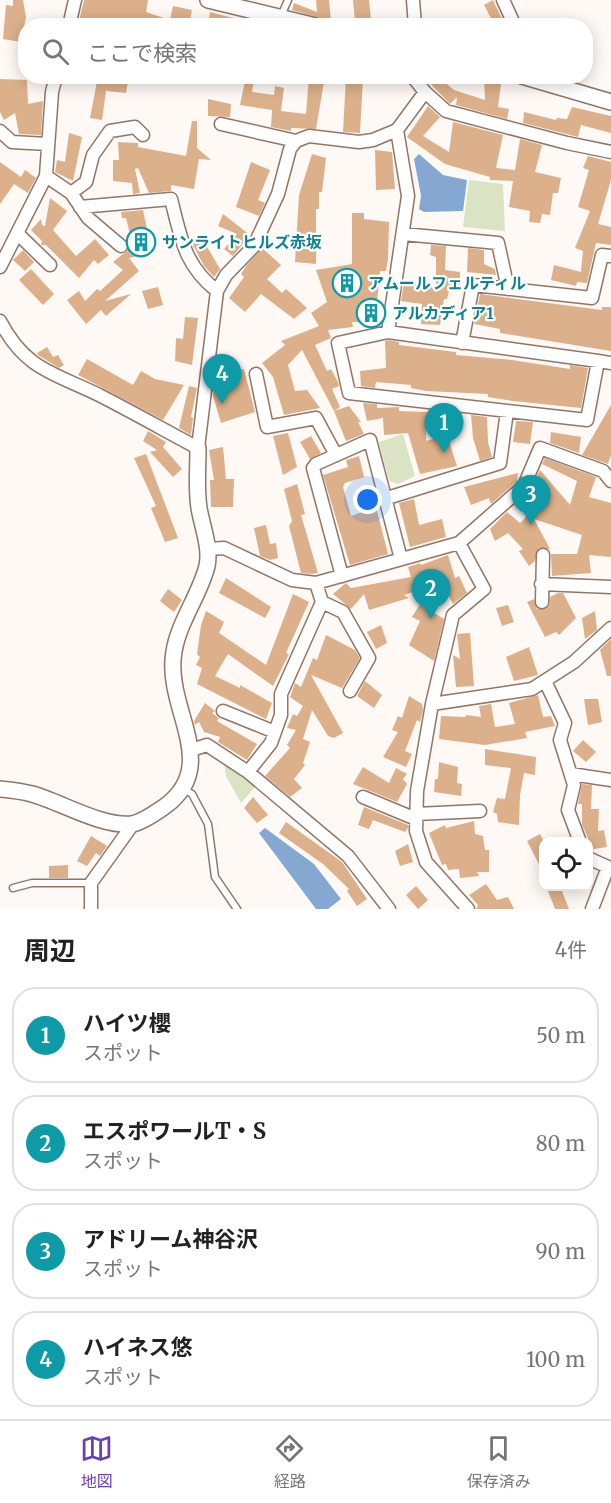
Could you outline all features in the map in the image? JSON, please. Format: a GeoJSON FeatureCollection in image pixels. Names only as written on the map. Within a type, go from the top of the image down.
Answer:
{"type":"FeatureCollection","features":[{"type":"Feature","properties":{"kind":"street"},"geometry":{"type":"LineString","coordinates":[[71,18],[75,0]]}},
{"type":"Feature","properties":{"kind":"street"},"geometry":{"type":"LineString","coordinates":[[208,0],[288,18]]}},
{"type":"Feature","properties":{"kind":"street"},"geometry":{"type":"LineString","coordinates":[[413,0],[414,18]]}},
{"type":"Feature","properties":{"kind":"street"},"geometry":{"type":"LineString","coordinates":[[503,0],[511,18]]}},
{"type":"Feature","properties":{"kind":"street"},"geometry":{"type":"LineString","coordinates":[[0,267],[46,176],[55,84]]}},
{"type":"Feature","properties":{"kind":"street"},"geometry":{"type":"LineString","coordinates":[[418,84],[446,111],[567,143],[611,152]]}},
{"type":"Feature","properties":{"kind":"street"},"geometry":{"type":"LineString","coordinates":[[555,84],[611,102]]}},
{"type":"Feature","properties":{"kind":"street"},"geometry":{"type":"LineString","coordinates":[[92,909],[90,883],[133,824],[152,815],[173,800],[182,788],[192,766],[191,750],[174,688],[173,659],[177,637],[208,564],[197,488],[198,448],[217,291],[226,275],[254,246],[278,194],[290,149],[296,141],[309,136],[360,142],[397,130],[425,92]]}},
{"type":"Feature","properties":{"kind":"street"},"geometry":{"type":"LineString","coordinates":[[221,124],[296,141]]}},
{"type":"Feature","properties":{"kind":"street"},"geometry":{"type":"LineString","coordinates":[[71,193],[86,182],[93,154],[110,130],[135,127],[143,135]]}},
{"type":"Feature","properties":{"kind":"street"},"geometry":{"type":"LineString","coordinates":[[388,333],[408,196],[397,130]]}},
{"type":"Feature","properties":{"kind":"street"},"geometry":{"type":"LineString","coordinates":[[0,131],[12,142],[48,144]]}},
{"type":"Feature","properties":{"kind":"street"},"geometry":{"type":"LineString","coordinates":[[46,176],[71,193],[88,218],[121,246]]}},
{"type":"Feature","properties":{"kind":"street"},"geometry":{"type":"LineString","coordinates":[[80,207],[171,199],[186,257],[201,279],[217,291]]}},
{"type":"Feature","properties":{"kind":"street"},"geometry":{"type":"LineString","coordinates":[[18,234],[50,265]]}},
{"type":"Feature","properties":{"kind":"street"},"geometry":{"type":"LineString","coordinates":[[403,234],[498,243],[508,289]]}},
{"type":"Feature","properties":{"kind":"street"},"geometry":{"type":"LineString","coordinates":[[462,343],[473,285],[592,298],[602,255],[611,256]]}},
{"type":"Feature","properties":{"kind":"street"},"geometry":{"type":"LineString","coordinates":[[0,321],[16,346],[34,363],[55,377],[98,394],[198,448]]}},
{"type":"Feature","properties":{"kind":"street"},"geometry":{"type":"LineString","coordinates":[[388,333],[462,343],[605,362],[587,420],[349,393],[338,343],[388,333]]}},
{"type":"Feature","properties":{"kind":"street"},"geometry":{"type":"LineString","coordinates":[[256,374],[267,427],[316,418],[336,455]]}},
{"type":"Feature","properties":{"kind":"street"},"geometry":{"type":"LineString","coordinates":[[384,499],[500,463],[507,411]]}},
{"type":"Feature","properties":{"kind":"street"},"geometry":{"type":"LineString","coordinates":[[342,576],[313,468],[316,464],[370,440],[401,560]]}},
{"type":"Feature","properties":{"kind":"street"},"geometry":{"type":"LineString","coordinates":[[207,549],[224,548],[292,580],[316,583],[459,543],[524,486],[540,447],[603,471],[611,481]]}},
{"type":"Feature","properties":{"kind":"street"},"geometry":{"type":"LineString","coordinates":[[459,543],[484,589],[453,615],[432,704],[417,791],[416,831],[426,862],[468,909]]}},
{"type":"Feature","properties":{"kind":"street"},"geometry":{"type":"LineString","coordinates":[[542,602],[543,555]]}},
{"type":"Feature","properties":{"kind":"street"},"geometry":{"type":"LineString","coordinates":[[248,772],[271,743],[281,715],[281,694],[322,602],[316,583]]}},
{"type":"Feature","properties":{"kind":"street"},"geometry":{"type":"LineString","coordinates":[[541,584],[611,587]]}},
{"type":"Feature","properties":{"kind":"street"},"geometry":{"type":"LineString","coordinates":[[322,602],[343,612],[369,658],[350,691]]}},
{"type":"Feature","properties":{"kind":"street"},"geometry":{"type":"LineString","coordinates":[[432,704],[532,689],[574,662],[611,628]]}},
{"type":"Feature","properties":{"kind":"street"},"geometry":{"type":"LineString","coordinates":[[545,681],[565,723],[560,740],[574,785],[568,810],[578,837]]}},
{"type":"Feature","properties":{"kind":"street"},"geometry":{"type":"LineString","coordinates":[[223,711],[275,732]]}},
{"type":"Feature","properties":{"kind":"street"},"geometry":{"type":"LineString","coordinates":[[191,750],[207,745],[248,772],[348,856],[389,909]]}},
{"type":"Feature","properties":{"kind":"street"},"geometry":{"type":"LineString","coordinates":[[571,774],[611,780]]}},
{"type":"Feature","properties":{"kind":"street"},"geometry":{"type":"LineString","coordinates":[[0,789],[30,793],[88,814],[133,824]]}},
{"type":"Feature","properties":{"kind":"street"},"geometry":{"type":"LineString","coordinates":[[363,797],[416,816],[480,811]]}},
{"type":"Feature","properties":{"kind":"street"},"geometry":{"type":"LineString","coordinates":[[592,909],[608,867],[593,860]]}},
{"type":"Feature","properties":{"kind":"lane"},"geometry":{"type":"LineString","coordinates":[[281,16],[288,0]]}},
{"type":"Feature","properties":{"kind":"lane"},"geometry":{"type":"LineString","coordinates":[[182,788],[192,794],[208,824],[215,877],[237,909]]}},
{"type":"Feature","properties":{"kind":"lane"},"geometry":{"type":"LineString","coordinates":[[13,888],[32,883],[90,883]]}},
{"type":"Feature","properties":{"kind":"green space"},"geometry":{"type":"Polygon","coordinates":[[[469,180],[503,184],[505,231],[463,227],[469,180]]]}},
{"type":"Feature","properties":{"kind":"green space"},"geometry":{"type":"Polygon","coordinates":[[[403,434],[415,476],[398,484],[389,481],[379,442],[403,434]]]}},
{"type":"Feature","properties":{"kind":"green space"},"geometry":{"type":"Polygon","coordinates":[[[224,762],[247,777],[255,787],[241,803],[226,776],[224,762]]]}},
{"type":"Feature","properties":{"kind":"water"},"geometry":{"type":"Polygon","coordinates":[[[419,154],[443,175],[467,180],[463,211],[424,212],[419,209],[421,196],[414,159],[419,154]]]}},
{"type":"Feature","properties":{"kind":"water"},"geometry":{"type":"Polygon","coordinates":[[[265,828],[314,864],[341,899],[328,909],[316,909],[259,833],[265,828]]]}},
{"type":"Feature","properties":{"kind":"building"},"geometry":{"type":"Polygon","coordinates":[[[13,0],[23,0],[26,17],[18,18],[18,42],[3,39],[6,5],[13,6],[13,0]]]}},
{"type":"Feature","properties":{"kind":"building"},"geometry":{"type":"Polygon","coordinates":[[[84,0],[148,0],[146,12],[164,18],[80,18],[84,0]]]}},
{"type":"Feature","properties":{"kind":"building"},"geometry":{"type":"Polygon","coordinates":[[[316,0],[329,0],[331,18],[320,18],[292,10],[294,3],[317,12],[316,0]]]}},
{"type":"Feature","properties":{"kind":"building"},"geometry":{"type":"Polygon","coordinates":[[[353,0],[369,0],[371,18],[355,18],[353,0]]]}},
{"type":"Feature","properties":{"kind":"building"},"geometry":{"type":"Polygon","coordinates":[[[493,0],[502,18],[491,18],[484,5],[493,0]]]}},
{"type":"Feature","properties":{"kind":"building"},"geometry":{"type":"Polygon","coordinates":[[[173,6],[192,10],[190,18],[170,18],[173,6]]]}},
{"type":"Feature","properties":{"kind":"building"},"geometry":{"type":"Polygon","coordinates":[[[210,12],[233,18],[209,18],[210,12]]]}},
{"type":"Feature","properties":{"kind":"building"},"geometry":{"type":"Polygon","coordinates":[[[0,79],[18,80],[18,84],[27,84],[28,104],[43,101],[41,135],[19,134],[15,113],[4,120],[0,112],[0,79]]]}},
{"type":"Feature","properties":{"kind":"building"},"geometry":{"type":"Polygon","coordinates":[[[96,84],[128,84],[126,93],[106,91],[102,120],[90,118],[96,84]]]}},
{"type":"Feature","properties":{"kind":"building"},"geometry":{"type":"Polygon","coordinates":[[[244,84],[254,84],[252,92],[274,95],[275,86],[284,88],[281,111],[306,114],[308,84],[324,84],[316,129],[291,128],[291,131],[271,127],[272,110],[240,105],[244,84]]]}},
{"type":"Feature","properties":{"kind":"building"},"geometry":{"type":"Polygon","coordinates":[[[346,84],[363,84],[360,133],[343,132],[346,84]]]}},
{"type":"Feature","properties":{"kind":"building"},"geometry":{"type":"Polygon","coordinates":[[[431,84],[447,84],[454,90],[485,100],[484,84],[501,84],[498,107],[509,109],[507,119],[456,105],[457,97],[450,104],[431,84]]]}},
{"type":"Feature","properties":{"kind":"building"},"geometry":{"type":"Polygon","coordinates":[[[208,99],[231,104],[230,117],[208,116],[208,99]]]}},
{"type":"Feature","properties":{"kind":"building"},"geometry":{"type":"Polygon","coordinates":[[[428,106],[440,117],[423,136],[449,152],[453,122],[503,135],[496,168],[515,170],[520,139],[542,145],[535,172],[561,178],[558,193],[553,193],[550,215],[542,214],[540,223],[529,222],[530,211],[509,207],[513,181],[490,180],[490,177],[445,164],[407,137],[428,106]]]}},
{"type":"Feature","properties":{"kind":"building"},"geometry":{"type":"Polygon","coordinates":[[[572,107],[611,116],[611,133],[581,125],[578,137],[523,123],[524,112],[556,120],[557,118],[567,119],[572,107]]]}},
{"type":"Feature","properties":{"kind":"building"},"geometry":{"type":"Polygon","coordinates":[[[192,121],[197,121],[197,148],[211,160],[199,159],[194,189],[171,185],[171,191],[149,193],[138,168],[135,169],[140,193],[133,194],[132,183],[113,181],[113,160],[119,160],[118,142],[138,143],[138,147],[186,156],[192,121]]]}},
{"type":"Feature","properties":{"kind":"building"},"geometry":{"type":"Polygon","coordinates":[[[69,133],[82,137],[73,181],[55,172],[57,160],[65,162],[69,133]]]}},
{"type":"Feature","properties":{"kind":"building"},"geometry":{"type":"Polygon","coordinates":[[[375,150],[392,152],[395,189],[376,190],[375,150]]]}},
{"type":"Feature","properties":{"kind":"building"},"geometry":{"type":"Polygon","coordinates":[[[312,154],[326,158],[322,192],[319,192],[319,209],[316,209],[316,264],[295,262],[299,195],[312,154]]]}},
{"type":"Feature","properties":{"kind":"building"},"geometry":{"type":"Polygon","coordinates":[[[588,156],[611,162],[611,180],[598,224],[611,227],[611,245],[596,243],[587,283],[577,282],[576,286],[551,280],[554,265],[581,272],[583,251],[575,248],[590,211],[578,207],[589,170],[583,168],[588,156]]]}},
{"type":"Feature","properties":{"kind":"building"},"geometry":{"type":"Polygon","coordinates":[[[0,162],[21,177],[25,170],[36,178],[28,193],[14,184],[0,204],[0,162]]]}},
{"type":"Feature","properties":{"kind":"building"},"geometry":{"type":"Polygon","coordinates":[[[251,162],[270,170],[258,200],[265,203],[259,216],[236,207],[251,162]]]}},
{"type":"Feature","properties":{"kind":"building"},"geometry":{"type":"Polygon","coordinates":[[[50,198],[67,211],[53,230],[76,256],[95,239],[109,255],[98,264],[94,260],[79,278],[46,245],[41,245],[42,241],[31,230],[41,219],[42,225],[45,226],[50,198]]]}},
{"type":"Feature","properties":{"kind":"building"},"geometry":{"type":"Polygon","coordinates":[[[143,210],[152,253],[129,258],[139,271],[105,301],[131,294],[106,316],[101,310],[86,324],[67,300],[79,291],[85,301],[123,270],[113,262],[133,246],[126,218],[122,218],[121,212],[143,210]]]}},
{"type":"Feature","properties":{"kind":"building"},"geometry":{"type":"Polygon","coordinates":[[[352,213],[364,213],[364,219],[389,222],[386,271],[380,271],[377,303],[382,303],[379,323],[352,322],[353,327],[328,330],[331,338],[315,345],[327,371],[331,369],[338,382],[339,386],[332,389],[340,407],[334,411],[302,350],[288,365],[295,391],[307,390],[320,408],[284,415],[273,377],[262,363],[285,345],[281,341],[319,326],[311,313],[327,302],[316,270],[352,264],[352,213]]]}},
{"type":"Feature","properties":{"kind":"building"},"geometry":{"type":"Polygon","coordinates":[[[223,214],[250,235],[233,256],[224,249],[237,234],[218,226],[223,214]]]}},
{"type":"Feature","properties":{"kind":"building"},"geometry":{"type":"Polygon","coordinates":[[[202,238],[220,269],[214,277],[204,266],[192,243],[202,238]]]}},
{"type":"Feature","properties":{"kind":"building"},"geometry":{"type":"Polygon","coordinates":[[[431,245],[446,246],[445,270],[460,272],[460,290],[450,288],[447,299],[444,299],[440,325],[421,324],[422,304],[401,301],[404,282],[436,288],[436,257],[430,255],[431,245]]]}},
{"type":"Feature","properties":{"kind":"building"},"geometry":{"type":"Polygon","coordinates":[[[262,248],[281,265],[267,279],[282,293],[286,289],[307,308],[294,319],[261,294],[245,312],[229,298],[244,277],[241,274],[246,266],[262,248]]]}},
{"type":"Feature","properties":{"kind":"building"},"geometry":{"type":"Polygon","coordinates":[[[468,248],[484,250],[484,264],[495,269],[496,275],[467,272],[468,248]]]}},
{"type":"Feature","properties":{"kind":"building"},"geometry":{"type":"Polygon","coordinates":[[[23,250],[34,262],[25,271],[13,260],[23,250]]]}},
{"type":"Feature","properties":{"kind":"building"},"geometry":{"type":"Polygon","coordinates":[[[31,269],[54,294],[43,305],[19,280],[31,269]]]}},
{"type":"Feature","properties":{"kind":"building"},"geometry":{"type":"Polygon","coordinates":[[[158,287],[163,305],[148,309],[142,291],[158,287]]]}},
{"type":"Feature","properties":{"kind":"building"},"geometry":{"type":"Polygon","coordinates":[[[480,294],[602,310],[602,307],[611,307],[611,351],[500,333],[500,329],[474,324],[480,294]]]}},
{"type":"Feature","properties":{"kind":"building"},"geometry":{"type":"Polygon","coordinates":[[[185,317],[198,318],[192,365],[175,361],[176,338],[183,339],[185,317]]]}},
{"type":"Feature","properties":{"kind":"building"},"geometry":{"type":"Polygon","coordinates":[[[385,341],[399,342],[399,345],[456,352],[456,355],[512,360],[570,369],[570,365],[588,368],[581,408],[513,401],[488,397],[488,394],[426,391],[411,388],[411,385],[376,382],[375,388],[361,386],[360,371],[386,368],[385,341]]]}},
{"type":"Feature","properties":{"kind":"building"},"geometry":{"type":"Polygon","coordinates":[[[47,347],[53,357],[58,355],[64,365],[59,368],[38,355],[37,353],[47,347]]]}},
{"type":"Feature","properties":{"kind":"building"},"geometry":{"type":"Polygon","coordinates":[[[87,359],[133,385],[141,371],[155,379],[184,385],[163,420],[78,375],[87,359]]]}},
{"type":"Feature","properties":{"kind":"building"},"geometry":{"type":"Polygon","coordinates":[[[244,369],[255,412],[221,423],[213,396],[214,387],[233,381],[231,371],[244,369]]]}},
{"type":"Feature","properties":{"kind":"building"},"geometry":{"type":"Polygon","coordinates":[[[189,386],[197,388],[191,417],[193,418],[191,435],[179,428],[189,386]]]}},
{"type":"Feature","properties":{"kind":"building"},"geometry":{"type":"Polygon","coordinates":[[[363,403],[377,404],[377,408],[399,407],[399,411],[427,412],[426,441],[447,435],[457,466],[420,474],[408,433],[384,435],[383,418],[367,421],[363,403]]]}},
{"type":"Feature","properties":{"kind":"building"},"geometry":{"type":"Polygon","coordinates":[[[611,405],[611,455],[608,464],[582,455],[611,405]]]}},
{"type":"Feature","properties":{"kind":"building"},"geometry":{"type":"Polygon","coordinates":[[[349,406],[361,422],[358,422],[364,434],[346,441],[334,411],[349,406]]]}},
{"type":"Feature","properties":{"kind":"building"},"geometry":{"type":"Polygon","coordinates":[[[471,415],[487,417],[488,442],[492,457],[480,461],[473,438],[471,415]]]}},
{"type":"Feature","properties":{"kind":"building"},"geometry":{"type":"Polygon","coordinates":[[[516,421],[533,422],[530,444],[513,442],[516,421]]]}},
{"type":"Feature","properties":{"kind":"building"},"geometry":{"type":"Polygon","coordinates":[[[148,431],[166,442],[163,447],[182,469],[173,477],[150,452],[157,450],[143,441],[148,431]]]}},
{"type":"Feature","properties":{"kind":"building"},"geometry":{"type":"Polygon","coordinates":[[[551,432],[581,437],[579,453],[550,443],[551,432]]]}},
{"type":"Feature","properties":{"kind":"building"},"geometry":{"type":"Polygon","coordinates":[[[288,433],[297,467],[283,475],[273,436],[288,433]]]}},
{"type":"Feature","properties":{"kind":"building"},"geometry":{"type":"Polygon","coordinates":[[[311,436],[321,453],[310,459],[300,442],[311,436]]]}},
{"type":"Feature","properties":{"kind":"building"},"geometry":{"type":"Polygon","coordinates":[[[223,447],[226,479],[234,479],[233,507],[211,507],[210,480],[214,480],[209,450],[223,447]]]}},
{"type":"Feature","properties":{"kind":"building"},"geometry":{"type":"Polygon","coordinates":[[[146,454],[178,538],[165,542],[151,508],[156,506],[134,458],[146,454]]]}},
{"type":"Feature","properties":{"kind":"building"},"geometry":{"type":"Polygon","coordinates":[[[359,456],[364,477],[345,483],[343,487],[351,516],[376,507],[388,554],[350,565],[323,475],[348,467],[346,460],[359,456]]]}},
{"type":"Feature","properties":{"kind":"building"},"geometry":{"type":"Polygon","coordinates":[[[545,458],[596,477],[589,497],[611,503],[611,557],[589,555],[591,573],[552,576],[551,554],[577,554],[582,535],[534,519],[550,549],[539,548],[535,561],[529,566],[519,551],[523,549],[508,533],[495,541],[490,529],[507,512],[520,523],[545,498],[532,487],[540,470],[570,505],[577,481],[542,464],[545,458]]]}},
{"type":"Feature","properties":{"kind":"building"},"geometry":{"type":"Polygon","coordinates":[[[518,473],[517,481],[491,504],[489,498],[471,505],[464,487],[518,473]]]}},
{"type":"Feature","properties":{"kind":"building"},"geometry":{"type":"Polygon","coordinates":[[[297,484],[305,514],[301,515],[318,573],[301,573],[289,526],[292,521],[284,489],[297,484]]]}},
{"type":"Feature","properties":{"kind":"building"},"geometry":{"type":"Polygon","coordinates":[[[414,499],[419,525],[442,519],[446,537],[410,547],[399,503],[414,499]]]}},
{"type":"Feature","properties":{"kind":"building"},"geometry":{"type":"Polygon","coordinates":[[[266,525],[270,544],[276,543],[278,558],[270,560],[260,556],[254,528],[266,525]]]}},
{"type":"Feature","properties":{"kind":"building"},"geometry":{"type":"Polygon","coordinates":[[[448,555],[455,578],[459,576],[467,593],[453,604],[442,583],[404,595],[409,598],[369,610],[364,594],[351,609],[333,594],[346,583],[351,588],[411,577],[408,567],[420,563],[421,565],[448,555]]]}},
{"type":"Feature","properties":{"kind":"building"},"geometry":{"type":"Polygon","coordinates":[[[226,578],[271,607],[265,618],[219,593],[226,578]]]}},
{"type":"Feature","properties":{"kind":"building"},"geometry":{"type":"Polygon","coordinates":[[[168,589],[182,600],[174,612],[160,601],[168,589]]]}},
{"type":"Feature","properties":{"kind":"building"},"geometry":{"type":"Polygon","coordinates":[[[563,593],[576,618],[559,635],[556,632],[545,637],[527,602],[534,599],[537,609],[545,609],[549,606],[550,597],[563,593]]]}},
{"type":"Feature","properties":{"kind":"building"},"geometry":{"type":"Polygon","coordinates":[[[293,594],[309,602],[286,653],[289,654],[273,686],[228,654],[215,676],[240,688],[240,685],[272,703],[266,719],[197,684],[202,668],[196,665],[200,657],[197,654],[201,625],[206,611],[224,622],[219,633],[266,665],[293,594]]]}},
{"type":"Feature","properties":{"kind":"building"},"geometry":{"type":"Polygon","coordinates":[[[420,604],[444,619],[434,661],[409,645],[420,621],[412,617],[420,604]]]}},
{"type":"Feature","properties":{"kind":"building"},"geometry":{"type":"Polygon","coordinates":[[[508,605],[514,622],[502,626],[496,608],[508,605]]]}},
{"type":"Feature","properties":{"kind":"building"},"geometry":{"type":"Polygon","coordinates":[[[595,611],[597,630],[585,639],[582,618],[595,611]]]}},
{"type":"Feature","properties":{"kind":"building"},"geometry":{"type":"Polygon","coordinates":[[[381,625],[387,643],[376,649],[367,632],[381,625]]]}},
{"type":"Feature","properties":{"kind":"building"},"geometry":{"type":"Polygon","coordinates":[[[470,633],[474,686],[456,687],[453,655],[460,659],[457,634],[470,633]]]}},
{"type":"Feature","properties":{"kind":"building"},"geometry":{"type":"Polygon","coordinates":[[[326,635],[355,650],[360,658],[342,688],[311,675],[343,733],[334,738],[328,736],[312,710],[303,739],[310,742],[303,763],[305,765],[294,779],[302,788],[290,797],[265,776],[290,748],[287,745],[296,730],[287,728],[293,714],[297,716],[303,706],[290,697],[295,683],[301,687],[313,658],[317,660],[326,635]]]}},
{"type":"Feature","properties":{"kind":"building"},"geometry":{"type":"Polygon","coordinates":[[[611,639],[611,676],[607,676],[600,650],[611,639]]]}},
{"type":"Feature","properties":{"kind":"building"},"geometry":{"type":"Polygon","coordinates":[[[529,647],[538,675],[514,681],[506,657],[529,647]]]}},
{"type":"Feature","properties":{"kind":"building"},"geometry":{"type":"Polygon","coordinates":[[[365,681],[382,695],[374,708],[357,696],[365,681]]]}},
{"type":"Feature","properties":{"kind":"building"},"geometry":{"type":"Polygon","coordinates":[[[538,695],[543,717],[551,716],[555,726],[525,732],[527,738],[485,745],[439,739],[441,716],[481,717],[479,706],[491,704],[495,727],[515,724],[509,703],[538,695]]]}},
{"type":"Feature","properties":{"kind":"building"},"geometry":{"type":"Polygon","coordinates":[[[409,696],[422,704],[423,710],[420,722],[417,720],[405,751],[412,754],[406,767],[383,757],[398,732],[392,730],[398,716],[402,718],[409,696]]]}},
{"type":"Feature","properties":{"kind":"building"},"geometry":{"type":"Polygon","coordinates":[[[584,699],[598,699],[602,722],[588,725],[584,699]]]}},
{"type":"Feature","properties":{"kind":"building"},"geometry":{"type":"Polygon","coordinates":[[[205,703],[215,711],[212,713],[219,718],[217,721],[257,744],[247,760],[218,742],[220,737],[204,732],[199,722],[195,725],[194,721],[205,703]]]}},
{"type":"Feature","properties":{"kind":"building"},"geometry":{"type":"Polygon","coordinates":[[[583,740],[596,752],[586,762],[573,751],[583,740]]]}},
{"type":"Feature","properties":{"kind":"building"},"geometry":{"type":"Polygon","coordinates":[[[485,749],[536,757],[535,775],[524,773],[520,795],[519,825],[498,822],[497,814],[493,812],[497,798],[505,799],[511,768],[485,765],[485,749]]]}},
{"type":"Feature","properties":{"kind":"building"},"geometry":{"type":"Polygon","coordinates":[[[439,762],[458,767],[457,783],[462,784],[461,796],[434,792],[435,779],[438,779],[439,762]]]}},
{"type":"Feature","properties":{"kind":"building"},"geometry":{"type":"Polygon","coordinates":[[[363,767],[389,783],[396,768],[407,774],[403,779],[407,784],[397,802],[353,784],[363,767]]]}},
{"type":"Feature","properties":{"kind":"building"},"geometry":{"type":"Polygon","coordinates":[[[582,784],[592,785],[591,809],[599,809],[598,831],[604,830],[607,847],[593,849],[593,837],[588,837],[582,825],[582,804],[578,804],[582,784]]]}},
{"type":"Feature","properties":{"kind":"building"},"geometry":{"type":"Polygon","coordinates":[[[253,797],[268,815],[257,823],[244,808],[253,797]]]}},
{"type":"Feature","properties":{"kind":"building"},"geometry":{"type":"Polygon","coordinates":[[[364,807],[408,825],[408,828],[405,832],[373,820],[369,829],[358,825],[364,807]]]}},
{"type":"Feature","properties":{"kind":"building"},"geometry":{"type":"Polygon","coordinates":[[[474,821],[475,834],[483,836],[485,850],[489,850],[489,872],[477,872],[479,876],[460,878],[459,869],[448,870],[446,864],[442,865],[429,833],[445,825],[446,828],[474,821]]]}},
{"type":"Feature","properties":{"kind":"building"},"geometry":{"type":"Polygon","coordinates":[[[286,822],[342,862],[367,899],[357,906],[347,891],[349,889],[323,864],[279,833],[286,822]]]}},
{"type":"Feature","properties":{"kind":"building"},"geometry":{"type":"Polygon","coordinates":[[[540,834],[539,864],[527,841],[540,834]]]}},
{"type":"Feature","properties":{"kind":"building"},"geometry":{"type":"Polygon","coordinates":[[[91,836],[107,846],[100,856],[96,853],[87,866],[77,861],[91,836]]]}},
{"type":"Feature","properties":{"kind":"building"},"geometry":{"type":"Polygon","coordinates":[[[408,844],[413,862],[400,866],[395,851],[408,844]]]}},
{"type":"Feature","properties":{"kind":"building"},"geometry":{"type":"Polygon","coordinates":[[[68,865],[68,878],[49,878],[49,866],[68,865]]]}},
{"type":"Feature","properties":{"kind":"building"},"geometry":{"type":"Polygon","coordinates":[[[486,884],[497,900],[508,897],[514,909],[476,909],[478,905],[469,895],[486,884]]]}},
{"type":"Feature","properties":{"kind":"building"},"geometry":{"type":"Polygon","coordinates":[[[416,886],[428,900],[418,909],[406,895],[416,886]]]}},
{"type":"Feature","properties":{"kind":"building"},"geometry":{"type":"Polygon","coordinates":[[[548,891],[562,891],[569,909],[555,909],[548,891]]]}},
{"type":"Feature","properties":{"kind":"place","name":"サンライトヒルズ赤坂"},"geometry":{"type":"Point","coordinates":[141,242]}},
{"type":"Feature","properties":{"kind":"place","name":"アムールフェルティル"},"geometry":{"type":"Point","coordinates":[347,283]}},
{"type":"Feature","properties":{"kind":"place","name":"アルカディア1"},"geometry":{"type":"Point","coordinates":[371,313]}},
{"type":"Feature","properties":{"kind":"place","name":"ハイネス悠"},"geometry":{"type":"Point","coordinates":[222,404]}},
{"type":"Feature","properties":{"kind":"place","name":"ハイツ櫻"},"geometry":{"type":"Point","coordinates":[444,453]}},
{"type":"Feature","properties":{"kind":"place","name":"アドリーム神谷沢"},"geometry":{"type":"Point","coordinates":[531,525]}},
{"type":"Feature","properties":{"kind":"place","name":"エスポワールT・S"},"geometry":{"type":"Point","coordinates":[431,619]}}]}
